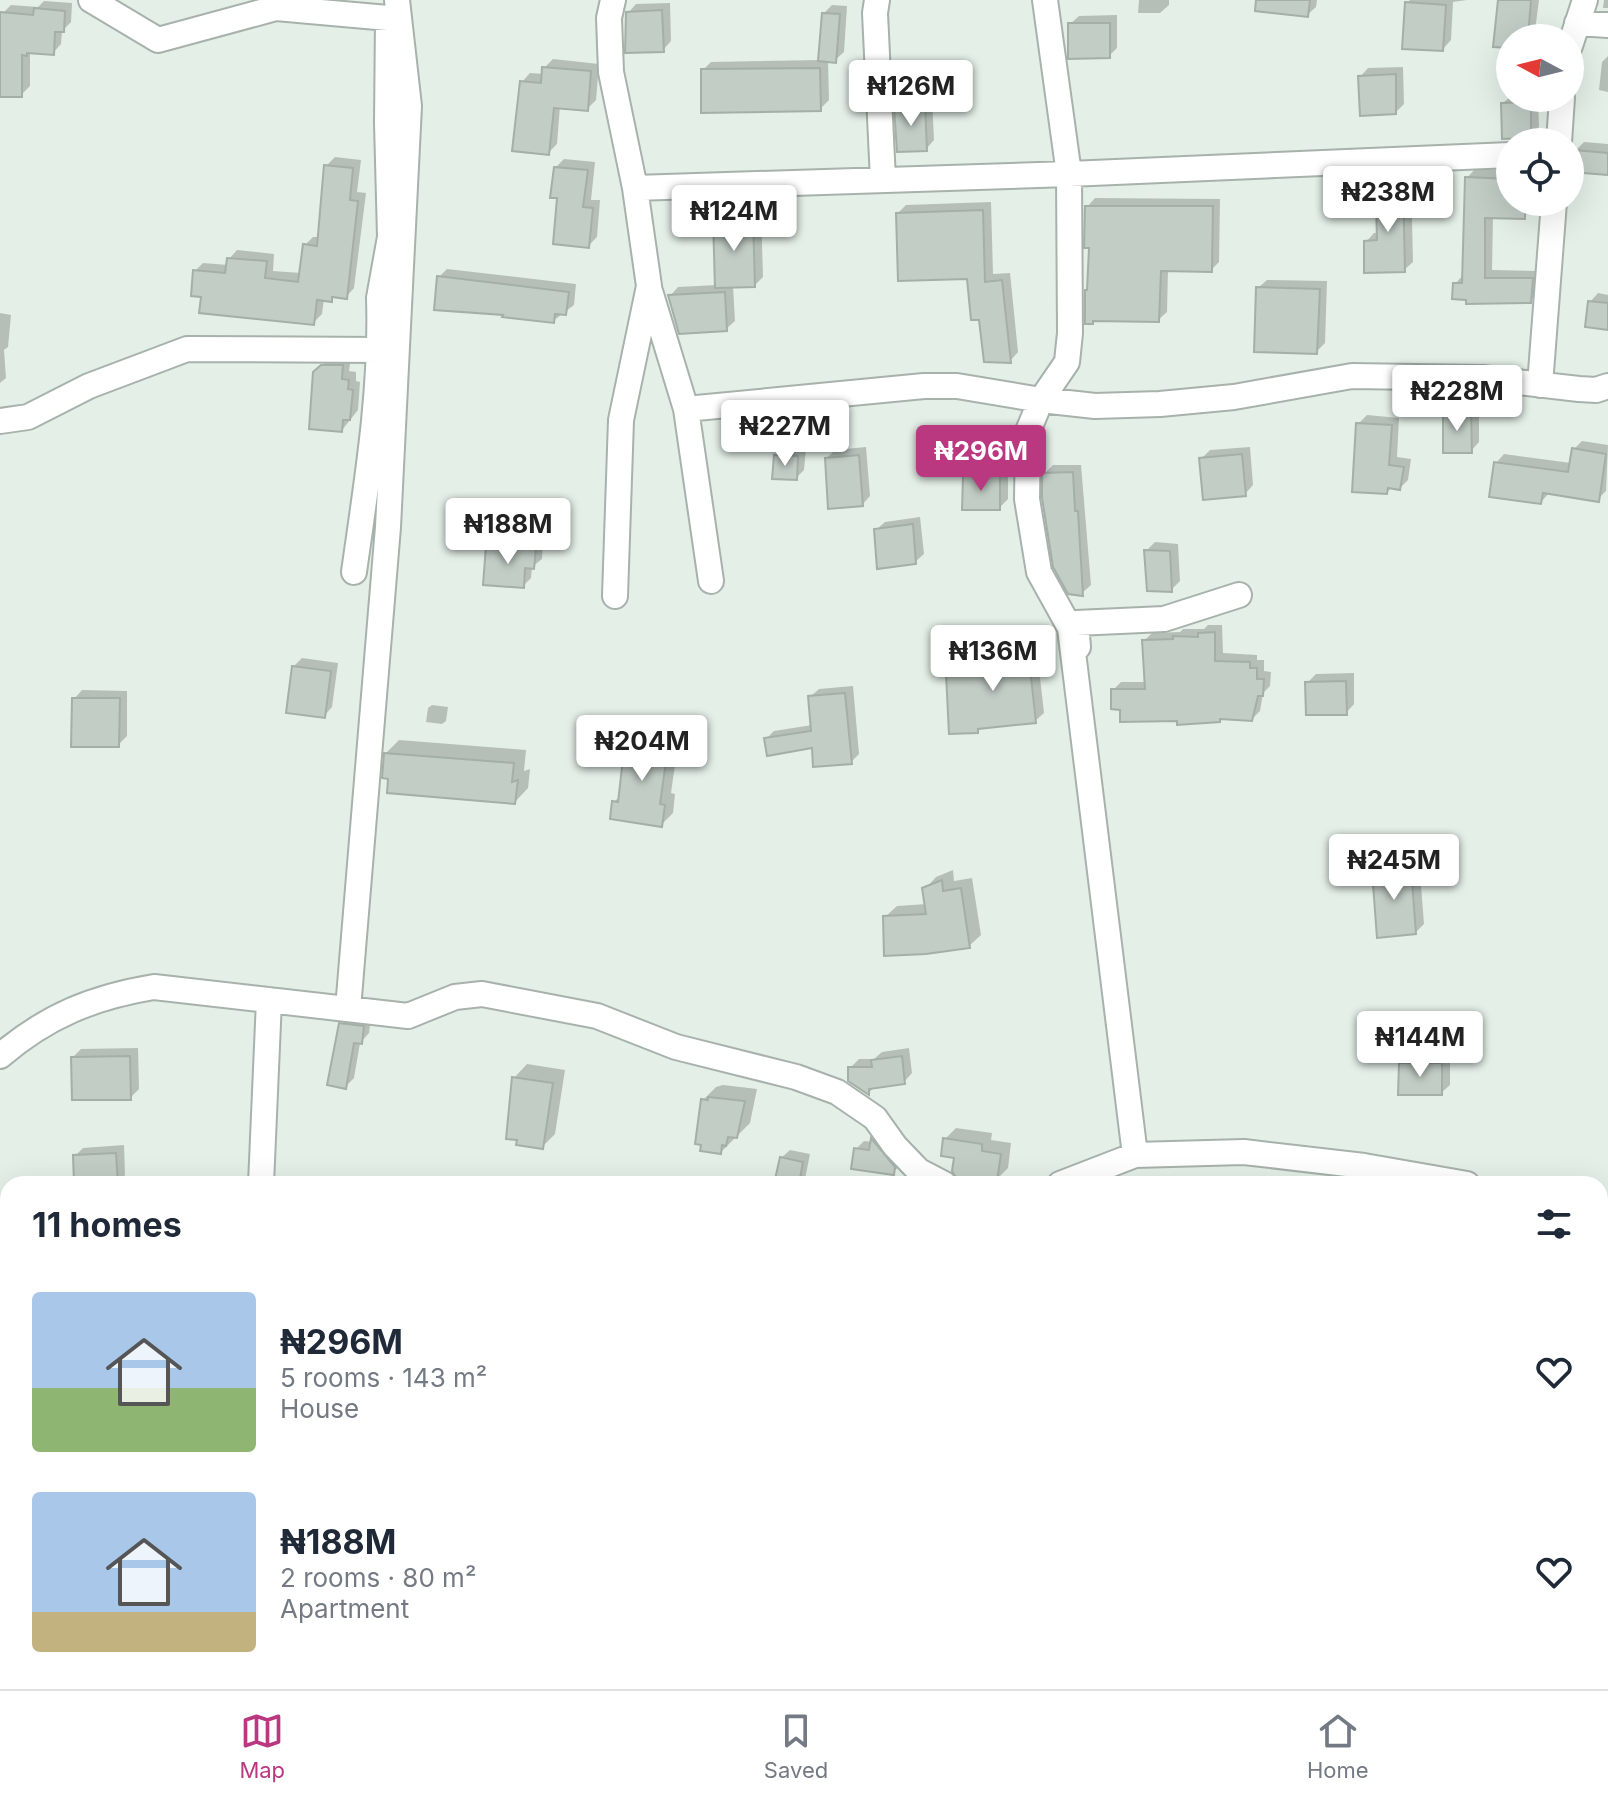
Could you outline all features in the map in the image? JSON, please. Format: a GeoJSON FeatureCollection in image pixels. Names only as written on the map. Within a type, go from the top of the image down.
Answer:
{"type":"FeatureCollection","features":[{"type":"Feature","properties":{"kind":"street"},"geometry":{"type":"LineString","coordinates":[[91,0],[158,40],[276,8],[388,18],[390,237],[379,298],[384,333],[389,342],[354,572]]}},
{"type":"Feature","properties":{"kind":"street"},"geometry":{"type":"LineString","coordinates":[[348,1009],[388,527],[389,342],[409,106],[397,0]]}},
{"type":"Feature","properties":{"kind":"street"},"geometry":{"type":"LineString","coordinates":[[613,0],[609,18],[611,72],[635,188],[649,286],[686,409],[711,581]]}},
{"type":"Feature","properties":{"kind":"street"},"geometry":{"type":"LineString","coordinates":[[877,0],[875,13],[883,180]]}},
{"type":"Feature","properties":{"kind":"street"},"geometry":{"type":"LineString","coordinates":[[1045,0],[1069,174],[1070,333],[1067,362],[1041,400],[1028,431],[1027,499],[1039,572],[1070,628],[1135,1155]]}},
{"type":"Feature","properties":{"kind":"street"},"geometry":{"type":"LineString","coordinates":[[1577,24],[1585,0]]}},
{"type":"Feature","properties":{"kind":"street"},"geometry":{"type":"LineString","coordinates":[[1584,32],[1608,25]]}},
{"type":"Feature","properties":{"kind":"street"},"geometry":{"type":"LineString","coordinates":[[635,188],[1496,156]]}},
{"type":"Feature","properties":{"kind":"street"},"geometry":{"type":"LineString","coordinates":[[1540,385],[1553,216]]}},
{"type":"Feature","properties":{"kind":"street"},"geometry":{"type":"LineString","coordinates":[[615,596],[621,420],[649,286]]}},
{"type":"Feature","properties":{"kind":"street"},"geometry":{"type":"LineString","coordinates":[[0,421],[28,417],[89,386],[187,349],[389,342]]}},
{"type":"Feature","properties":{"kind":"street"},"geometry":{"type":"LineString","coordinates":[[686,409],[924,386],[957,386],[1095,406],[1234,397],[1352,376],[1482,378],[1596,390],[1608,386]]}},
{"type":"Feature","properties":{"kind":"street"},"geometry":{"type":"LineString","coordinates":[[1081,717],[1076,623],[1164,619],[1239,595]]}},
{"type":"Feature","properties":{"kind":"street"},"geometry":{"type":"LineString","coordinates":[[0,1056],[27,1033],[73,1009],[112,994],[154,987],[408,1016],[455,997],[482,994],[597,1016],[676,1047],[796,1077],[837,1092],[875,1118],[895,1146],[919,1171],[929,1176]]}},
{"type":"Feature","properties":{"kind":"street"},"geometry":{"type":"LineString","coordinates":[[261,1176],[269,1000]]}},
{"type":"Feature","properties":{"kind":"street"},"geometry":{"type":"LineString","coordinates":[[1081,1176],[1135,1155],[1244,1152],[1421,1176]]}},
{"type":"Feature","properties":{"kind":"building"},"geometry":{"type":"Polygon","coordinates":[[[1256,0],[1310,0],[1308,17],[1255,11],[1256,0]]]}},
{"type":"Feature","properties":{"kind":"building"},"geometry":{"type":"Polygon","coordinates":[[[1498,0],[1531,0],[1529,24],[1496,24],[1496,47],[1493,47],[1498,0]]]}},
{"type":"Feature","properties":{"kind":"building"},"geometry":{"type":"Polygon","coordinates":[[[1405,2],[1446,5],[1443,51],[1402,49],[1405,2]]]}},
{"type":"Feature","properties":{"kind":"building"},"geometry":{"type":"Polygon","coordinates":[[[34,8],[65,11],[64,32],[55,32],[54,55],[22,55],[22,97],[0,97],[0,12],[33,15],[34,8]]]}},
{"type":"Feature","properties":{"kind":"building"},"geometry":{"type":"Polygon","coordinates":[[[662,10],[664,52],[625,53],[626,12],[662,10]]]}},
{"type":"Feature","properties":{"kind":"building"},"geometry":{"type":"Polygon","coordinates":[[[822,13],[840,14],[836,63],[818,61],[822,13]]]}},
{"type":"Feature","properties":{"kind":"building"},"geometry":{"type":"Polygon","coordinates":[[[1068,23],[1110,23],[1110,58],[1068,59],[1068,23]]]}},
{"type":"Feature","properties":{"kind":"building"},"geometry":{"type":"Polygon","coordinates":[[[542,67],[591,71],[588,111],[554,108],[549,155],[512,151],[520,81],[541,83],[542,67]]]}},
{"type":"Feature","properties":{"kind":"building"},"geometry":{"type":"Polygon","coordinates":[[[820,68],[821,111],[701,113],[701,69],[820,68]]]}},
{"type":"Feature","properties":{"kind":"building"},"geometry":{"type":"Polygon","coordinates":[[[1396,74],[1396,114],[1360,116],[1358,76],[1396,74]]]}},
{"type":"Feature","properties":{"kind":"building"},"geometry":{"type":"Polygon","coordinates":[[[925,104],[927,151],[897,152],[894,106],[925,104]]]}},
{"type":"Feature","properties":{"kind":"building"},"geometry":{"type":"Polygon","coordinates":[[[1501,112],[1531,112],[1531,128],[1502,128],[1501,112]]]}},
{"type":"Feature","properties":{"kind":"building"},"geometry":{"type":"Polygon","coordinates":[[[1584,151],[1608,153],[1608,175],[1584,173],[1584,151]]]}},
{"type":"Feature","properties":{"kind":"building"},"geometry":{"type":"Polygon","coordinates":[[[324,165],[353,168],[350,200],[358,201],[347,299],[332,297],[332,302],[317,300],[314,325],[199,313],[201,297],[191,296],[193,270],[225,273],[227,258],[267,261],[265,278],[298,282],[303,244],[317,246],[324,165]]]}},
{"type":"Feature","properties":{"kind":"building"},"geometry":{"type":"Polygon","coordinates":[[[554,167],[588,170],[583,207],[593,208],[589,248],[553,244],[557,198],[550,198],[554,167]]]}},
{"type":"Feature","properties":{"kind":"building"},"geometry":{"type":"Polygon","coordinates":[[[1465,177],[1496,178],[1496,216],[1525,216],[1525,219],[1485,218],[1485,278],[1533,278],[1531,303],[1466,304],[1466,300],[1452,299],[1453,283],[1462,283],[1465,177]]]}},
{"type":"Feature","properties":{"kind":"building"},"geometry":{"type":"Polygon","coordinates":[[[1403,183],[1405,272],[1364,273],[1364,241],[1377,240],[1376,202],[1384,202],[1383,184],[1403,183]]]}},
{"type":"Feature","properties":{"kind":"building"},"geometry":{"type":"Polygon","coordinates":[[[1085,206],[1213,206],[1212,272],[1161,271],[1159,322],[1093,321],[1093,324],[1085,324],[1089,248],[1084,248],[1085,206]]]}},
{"type":"Feature","properties":{"kind":"building"},"geometry":{"type":"Polygon","coordinates":[[[983,210],[985,282],[1002,280],[1011,363],[984,362],[979,320],[971,320],[967,279],[898,281],[896,213],[983,210]]]}},
{"type":"Feature","properties":{"kind":"building"},"geometry":{"type":"Polygon","coordinates":[[[753,218],[755,287],[715,288],[713,219],[753,218]]]}},
{"type":"Feature","properties":{"kind":"building"},"geometry":{"type":"Polygon","coordinates":[[[437,276],[569,292],[566,315],[555,314],[554,323],[503,315],[434,310],[437,276]]]}},
{"type":"Feature","properties":{"kind":"building"},"geometry":{"type":"Polygon","coordinates":[[[1256,287],[1320,289],[1317,354],[1254,352],[1256,287]]]}},
{"type":"Feature","properties":{"kind":"building"},"geometry":{"type":"Polygon","coordinates":[[[725,292],[727,331],[679,334],[668,295],[725,292]]]}},
{"type":"Feature","properties":{"kind":"building"},"geometry":{"type":"Polygon","coordinates":[[[1588,301],[1608,303],[1608,330],[1585,327],[1588,301]]]}},
{"type":"Feature","properties":{"kind":"building"},"geometry":{"type":"Polygon","coordinates":[[[321,365],[343,365],[342,379],[349,380],[348,389],[353,390],[350,420],[343,420],[342,432],[309,429],[313,372],[321,365]]]}},
{"type":"Feature","properties":{"kind":"building"},"geometry":{"type":"Polygon","coordinates":[[[1471,413],[1472,453],[1443,453],[1443,414],[1471,413]]]}},
{"type":"Feature","properties":{"kind":"building"},"geometry":{"type":"Polygon","coordinates":[[[1356,423],[1392,425],[1389,465],[1404,467],[1400,490],[1388,488],[1387,494],[1352,492],[1356,423]]]}},
{"type":"Feature","properties":{"kind":"building"},"geometry":{"type":"Polygon","coordinates":[[[1572,448],[1606,454],[1599,502],[1543,493],[1541,504],[1489,497],[1494,462],[1568,472],[1572,448]]]}},
{"type":"Feature","properties":{"kind":"building"},"geometry":{"type":"Polygon","coordinates":[[[1242,454],[1246,496],[1203,500],[1199,458],[1242,454]]]}},
{"type":"Feature","properties":{"kind":"building"},"geometry":{"type":"Polygon","coordinates":[[[774,455],[798,456],[797,480],[772,479],[774,455]]]}},
{"type":"Feature","properties":{"kind":"building"},"geometry":{"type":"Polygon","coordinates":[[[859,455],[863,506],[828,509],[825,458],[859,455]]]}},
{"type":"Feature","properties":{"kind":"building"},"geometry":{"type":"Polygon","coordinates":[[[1073,472],[1083,596],[1068,594],[1053,567],[1042,498],[1042,473],[1073,472]]]}},
{"type":"Feature","properties":{"kind":"building"},"geometry":{"type":"Polygon","coordinates":[[[1000,475],[1000,510],[962,510],[963,476],[1000,475]]]}},
{"type":"Feature","properties":{"kind":"building"},"geometry":{"type":"Polygon","coordinates":[[[913,524],[916,564],[877,569],[874,529],[913,524]]]}},
{"type":"Feature","properties":{"kind":"building"},"geometry":{"type":"Polygon","coordinates":[[[486,545],[536,548],[534,569],[525,568],[524,588],[483,585],[486,545]]]}},
{"type":"Feature","properties":{"kind":"building"},"geometry":{"type":"Polygon","coordinates":[[[1144,550],[1170,551],[1172,592],[1147,591],[1144,550]]]}},
{"type":"Feature","properties":{"kind":"building"},"geometry":{"type":"Polygon","coordinates":[[[1215,632],[1215,661],[1250,662],[1250,668],[1257,668],[1257,679],[1264,679],[1263,696],[1258,696],[1252,721],[1220,719],[1220,722],[1177,725],[1177,721],[1120,722],[1120,710],[1111,709],[1111,689],[1145,689],[1142,640],[1198,637],[1198,633],[1215,632]]]}},
{"type":"Feature","properties":{"kind":"building"},"geometry":{"type":"Polygon","coordinates":[[[1027,640],[1036,723],[978,729],[978,733],[949,734],[946,674],[997,672],[995,642],[1027,640]]]}},
{"type":"Feature","properties":{"kind":"building"},"geometry":{"type":"Polygon","coordinates":[[[292,666],[331,671],[325,718],[286,713],[292,666]]]}},
{"type":"Feature","properties":{"kind":"building"},"geometry":{"type":"Polygon","coordinates":[[[1346,681],[1347,715],[1306,715],[1305,682],[1346,681]]]}},
{"type":"Feature","properties":{"kind":"building"},"geometry":{"type":"Polygon","coordinates":[[[845,693],[852,764],[813,767],[812,748],[767,756],[764,738],[811,731],[808,696],[845,693]]]}},
{"type":"Feature","properties":{"kind":"building"},"geometry":{"type":"Polygon","coordinates":[[[72,698],[120,698],[119,747],[71,747],[72,698]]]}},
{"type":"Feature","properties":{"kind":"building"},"geometry":{"type":"Polygon","coordinates":[[[638,736],[669,740],[660,804],[665,805],[662,827],[610,819],[612,801],[618,802],[624,750],[627,750],[628,742],[637,743],[638,736]]]}},
{"type":"Feature","properties":{"kind":"building"},"geometry":{"type":"Polygon","coordinates":[[[384,753],[514,763],[512,782],[518,780],[515,804],[387,793],[388,779],[382,778],[384,753]]]}},
{"type":"Feature","properties":{"kind":"building"},"geometry":{"type":"Polygon","coordinates":[[[1411,867],[1416,934],[1377,938],[1372,871],[1411,867]]]}},
{"type":"Feature","properties":{"kind":"building"},"geometry":{"type":"Polygon","coordinates":[[[942,880],[943,891],[961,888],[970,948],[884,956],[883,916],[926,914],[922,888],[942,880]]]}},
{"type":"Feature","properties":{"kind":"building"},"geometry":{"type":"Polygon","coordinates":[[[339,1023],[364,1026],[362,1044],[354,1043],[346,1089],[327,1085],[339,1023]]]}},
{"type":"Feature","properties":{"kind":"building"},"geometry":{"type":"Polygon","coordinates":[[[130,1056],[131,1100],[72,1100],[71,1057],[130,1056]]]}},
{"type":"Feature","properties":{"kind":"building"},"geometry":{"type":"Polygon","coordinates":[[[902,1056],[905,1084],[869,1089],[869,1095],[848,1081],[848,1067],[872,1067],[871,1060],[902,1056]]]}},
{"type":"Feature","properties":{"kind":"building"},"geometry":{"type":"Polygon","coordinates":[[[1399,1063],[1442,1063],[1442,1095],[1398,1095],[1399,1063]]]}},
{"type":"Feature","properties":{"kind":"building"},"geometry":{"type":"Polygon","coordinates":[[[512,1077],[553,1083],[543,1149],[516,1145],[517,1140],[506,1139],[512,1077]]]}},
{"type":"Feature","properties":{"kind":"building"},"geometry":{"type":"Polygon","coordinates":[[[708,1097],[745,1101],[737,1138],[728,1137],[726,1146],[722,1145],[721,1154],[700,1151],[701,1145],[695,1144],[701,1099],[708,1100],[708,1097]]]}},
{"type":"Feature","properties":{"kind":"building"},"geometry":{"type":"Polygon","coordinates":[[[871,1138],[895,1167],[894,1175],[851,1169],[854,1148],[869,1150],[871,1138]]]}},
{"type":"Feature","properties":{"kind":"building"},"geometry":{"type":"Polygon","coordinates":[[[943,1138],[982,1144],[982,1151],[1001,1154],[998,1176],[955,1176],[952,1171],[954,1158],[941,1156],[943,1138]]]}},
{"type":"Feature","properties":{"kind":"building"},"geometry":{"type":"Polygon","coordinates":[[[116,1153],[117,1176],[74,1176],[73,1155],[116,1153]]]}},
{"type":"Feature","properties":{"kind":"building"},"geometry":{"type":"Polygon","coordinates":[[[780,1157],[803,1162],[800,1176],[776,1176],[780,1157]]]}}]}
